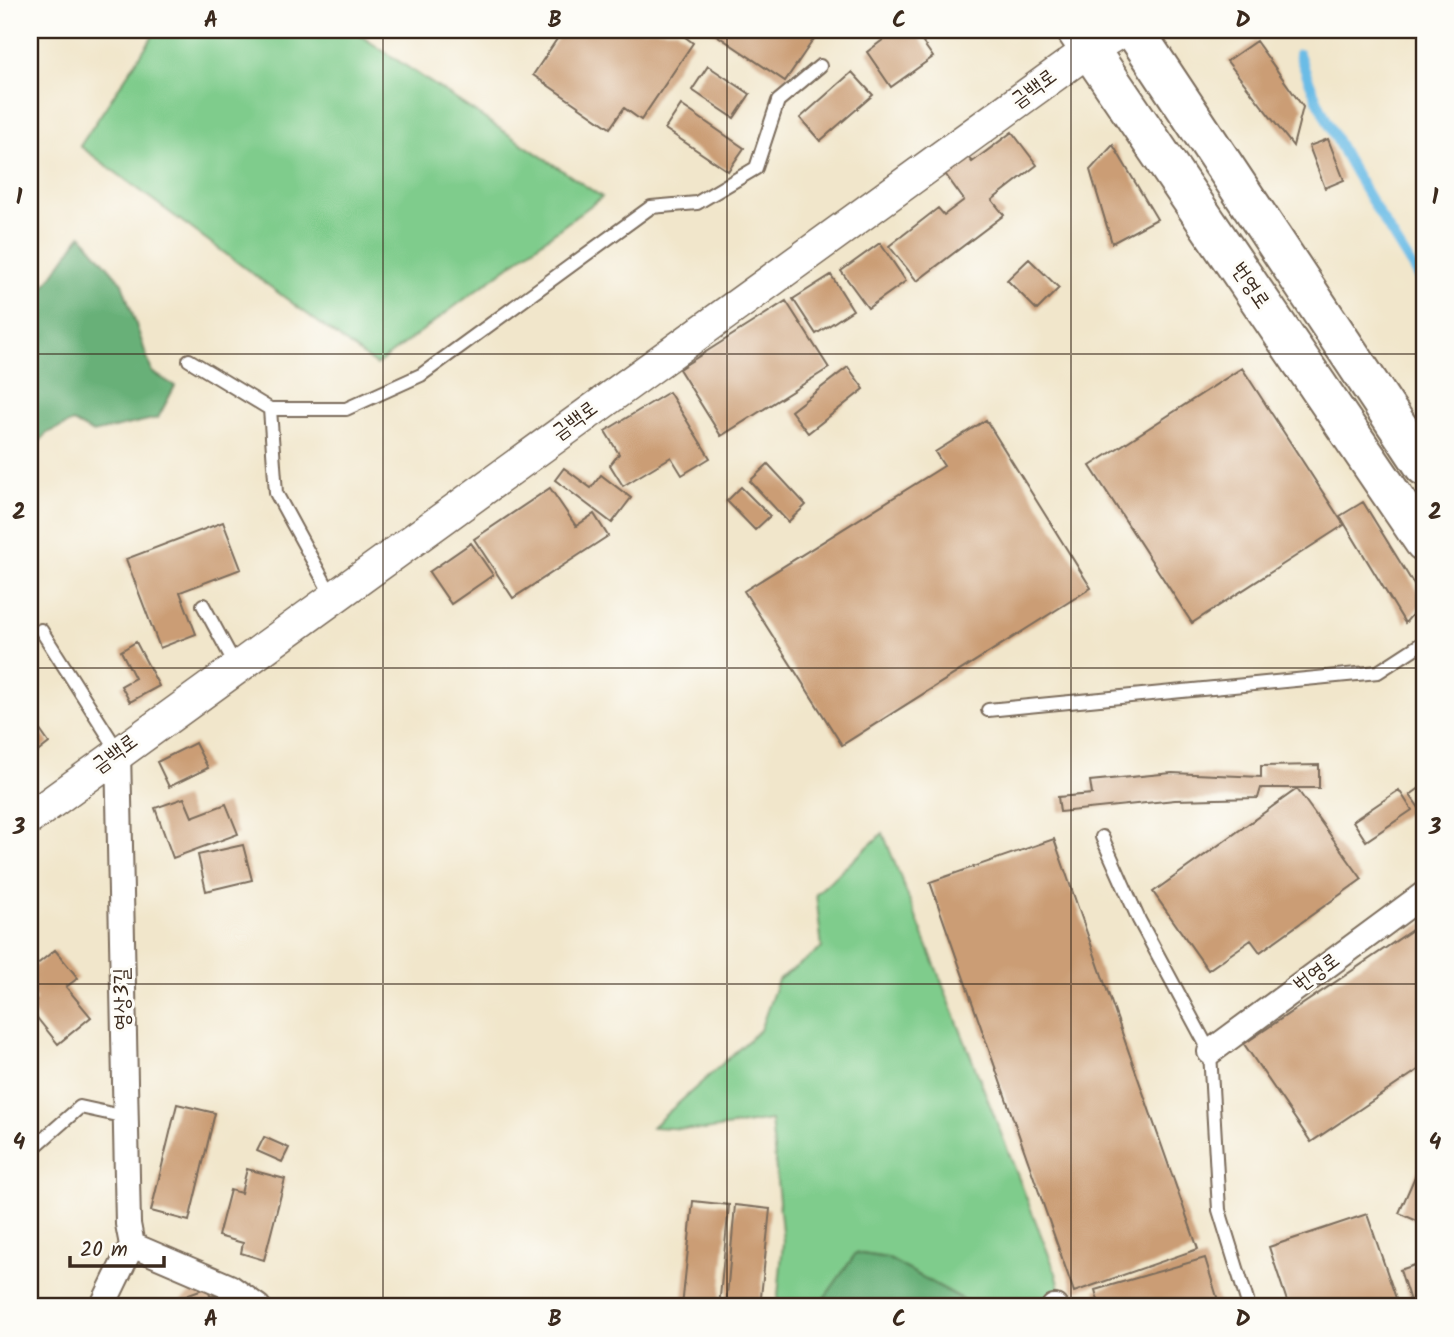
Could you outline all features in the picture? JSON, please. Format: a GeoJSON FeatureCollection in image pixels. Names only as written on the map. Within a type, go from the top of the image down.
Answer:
{"type":"FeatureCollection","features":[{"type":"Feature","properties":{"kind":"main road"},"geometry":{"type":"LineString","coordinates":[[1133,30],[1424,466]]}},
{"type":"Feature","properties":{"kind":"main road","name":"번영로"},"geometry":{"type":"LineString","coordinates":[[1082,40],[1424,542]]}},
{"type":"Feature","properties":{"kind":"street","name":"금백로"},"geometry":{"type":"LineString","coordinates":[[30,817],[332,597],[1082,40],[1123,30]]}},
{"type":"Feature","properties":{"kind":"street","name":"영상3길"},"geometry":{"type":"LineString","coordinates":[[118,751],[128,1224],[132,1245]]}},
{"type":"Feature","properties":{"kind":"street","name":"번영로"},"geometry":{"type":"LineString","coordinates":[[1210,1052],[1424,894]]}},
{"type":"Feature","properties":{"kind":"street"},"geometry":{"type":"LineString","coordinates":[[102,1307],[132,1245],[230,1287],[258,1307]]}},
{"type":"Feature","properties":{"kind":"lane"},"geometry":{"type":"LineString","coordinates":[[189,359],[270,409],[346,410],[421,375],[651,207],[696,203],[756,167],[778,100],[820,66]]}},
{"type":"Feature","properties":{"kind":"lane"},"geometry":{"type":"LineString","coordinates":[[270,409],[276,493],[332,597]]}},
{"type":"Feature","properties":{"kind":"lane"},"geometry":{"type":"LineString","coordinates":[[204,605],[236,667]]}},
{"type":"Feature","properties":{"kind":"lane"},"geometry":{"type":"LineString","coordinates":[[41,630],[118,751]]}},
{"type":"Feature","properties":{"kind":"lane"},"geometry":{"type":"LineString","coordinates":[[988,710],[1378,672],[1424,642]]}},
{"type":"Feature","properties":{"kind":"lane"},"geometry":{"type":"LineString","coordinates":[[1102,837],[1139,920],[1210,1052],[1219,1210],[1249,1307]]}},
{"type":"Feature","properties":{"kind":"lane"},"geometry":{"type":"LineString","coordinates":[[30,1151],[80,1107],[126,1117]]}},
{"type":"Feature","properties":{"kind":"green space"},"geometry":{"type":"Polygon","coordinates":[[[157,30],[352,30],[602,197],[376,365],[80,146],[157,30]]]}},
{"type":"Feature","properties":{"kind":"green space"},"geometry":{"type":"Polygon","coordinates":[[[81,235],[122,283],[152,372],[175,386],[158,418],[93,433],[73,422],[47,433],[30,452],[30,307],[81,235]]]}},
{"type":"Feature","properties":{"kind":"green space"},"geometry":{"type":"Polygon","coordinates":[[[883,833],[1056,1273],[1063,1299],[1036,1307],[977,1307],[887,1258],[857,1253],[818,1307],[777,1307],[783,1242],[771,1120],[705,1130],[652,1127],[760,1030],[778,980],[822,948],[816,894],[883,833]]]}},
{"type":"Feature","properties":{"kind":"green space"},"geometry":{"type":"Polygon","coordinates":[[[856,1253],[887,1258],[977,1307],[818,1307],[856,1253]]]}},
{"type":"Feature","properties":{"kind":"building"},"geometry":{"type":"Polygon","coordinates":[[[563,30],[676,30],[693,43],[641,120],[624,108],[610,128],[533,75],[563,30]]]}},
{"type":"Feature","properties":{"kind":"building"},"geometry":{"type":"Polygon","coordinates":[[[709,30],[812,30],[818,33],[785,81],[709,30]]]}},
{"type":"Feature","properties":{"kind":"building"},"geometry":{"type":"Polygon","coordinates":[[[878,30],[914,30],[933,57],[891,87],[867,52],[884,39],[878,30]]]}},
{"type":"Feature","properties":{"kind":"building"},"geometry":{"type":"Polygon","coordinates":[[[1256,41],[1303,107],[1293,146],[1227,61],[1256,41]]]}},
{"type":"Feature","properties":{"kind":"building"},"geometry":{"type":"Polygon","coordinates":[[[708,66],[750,94],[734,118],[692,90],[708,66]]]}},
{"type":"Feature","properties":{"kind":"building"},"geometry":{"type":"Polygon","coordinates":[[[852,72],[873,95],[820,141],[800,118],[852,72]]]}},
{"type":"Feature","properties":{"kind":"building"},"geometry":{"type":"Polygon","coordinates":[[[681,105],[744,148],[728,171],[665,129],[681,105]]]}},
{"type":"Feature","properties":{"kind":"building"},"geometry":{"type":"Polygon","coordinates":[[[1012,132],[1037,165],[992,200],[1004,215],[917,281],[889,246],[938,208],[944,215],[964,200],[941,168],[963,151],[972,162],[1012,132]]]}},
{"type":"Feature","properties":{"kind":"building"},"geometry":{"type":"Polygon","coordinates":[[[1328,139],[1344,180],[1325,188],[1309,146],[1328,139]]]}},
{"type":"Feature","properties":{"kind":"building"},"geometry":{"type":"Polygon","coordinates":[[[1113,145],[1157,219],[1112,243],[1090,170],[1113,145]]]}},
{"type":"Feature","properties":{"kind":"building"},"geometry":{"type":"Polygon","coordinates":[[[880,243],[906,281],[868,308],[841,271],[880,243]]]}},
{"type":"Feature","properties":{"kind":"building"},"geometry":{"type":"Polygon","coordinates":[[[1029,259],[1059,288],[1037,310],[1007,280],[1029,259]]]}},
{"type":"Feature","properties":{"kind":"building"},"geometry":{"type":"Polygon","coordinates":[[[831,275],[853,310],[816,334],[793,299],[831,275]]]}},
{"type":"Feature","properties":{"kind":"building"},"geometry":{"type":"Polygon","coordinates":[[[786,301],[829,368],[721,436],[679,369],[786,301]]]}},
{"type":"Feature","properties":{"kind":"building"},"geometry":{"type":"Polygon","coordinates":[[[848,367],[864,389],[808,433],[791,411],[848,367]]]}},
{"type":"Feature","properties":{"kind":"building"},"geometry":{"type":"Polygon","coordinates":[[[1242,368],[1344,525],[1192,623],[1090,466],[1242,368]]]}},
{"type":"Feature","properties":{"kind":"building"},"geometry":{"type":"Polygon","coordinates":[[[669,392],[710,458],[682,475],[671,457],[623,486],[610,465],[619,454],[605,431],[669,392]]]}},
{"type":"Feature","properties":{"kind":"building"},"geometry":{"type":"Polygon","coordinates":[[[986,420],[1091,588],[842,745],[744,591],[944,466],[935,452],[986,420]]]}},
{"type":"Feature","properties":{"kind":"building"},"geometry":{"type":"Polygon","coordinates":[[[768,464],[806,505],[788,522],[750,481],[768,464]]]}},
{"type":"Feature","properties":{"kind":"building"},"geometry":{"type":"Polygon","coordinates":[[[564,468],[591,488],[601,475],[631,498],[612,523],[555,480],[564,468]]]}},
{"type":"Feature","properties":{"kind":"building"},"geometry":{"type":"Polygon","coordinates":[[[741,487],[770,516],[755,530],[727,501],[741,487]]]}},
{"type":"Feature","properties":{"kind":"building"},"geometry":{"type":"Polygon","coordinates":[[[550,488],[576,526],[594,514],[608,536],[513,598],[474,539],[550,488]]]}},
{"type":"Feature","properties":{"kind":"building"},"geometry":{"type":"Polygon","coordinates":[[[1363,502],[1424,601],[1405,623],[1340,516],[1363,502]]]}},
{"type":"Feature","properties":{"kind":"building"},"geometry":{"type":"Polygon","coordinates":[[[223,522],[241,569],[180,592],[196,634],[160,648],[126,559],[223,522]]]}},
{"type":"Feature","properties":{"kind":"building"},"geometry":{"type":"Polygon","coordinates":[[[471,543],[493,575],[451,604],[429,572],[471,543]]]}},
{"type":"Feature","properties":{"kind":"building"},"geometry":{"type":"Polygon","coordinates":[[[136,642],[159,686],[130,702],[121,686],[135,678],[121,651],[136,642]]]}},
{"type":"Feature","properties":{"kind":"building"},"geometry":{"type":"Polygon","coordinates":[[[30,716],[49,743],[30,758],[30,716]]]}},
{"type":"Feature","properties":{"kind":"building"},"geometry":{"type":"Polygon","coordinates":[[[195,743],[208,768],[169,787],[157,762],[195,743]]]}},
{"type":"Feature","properties":{"kind":"building"},"geometry":{"type":"Polygon","coordinates":[[[1319,765],[1319,788],[1261,788],[1258,798],[1175,800],[1060,812],[1058,797],[1092,794],[1090,781],[1172,773],[1261,777],[1261,766],[1319,765]]]}},
{"type":"Feature","properties":{"kind":"building"},"geometry":{"type":"Polygon","coordinates":[[[1424,785],[1424,815],[1410,795],[1424,785]]]}},
{"type":"Feature","properties":{"kind":"building"},"geometry":{"type":"Polygon","coordinates":[[[1297,789],[1362,879],[1260,952],[1251,940],[1208,970],[1153,892],[1297,789]]]}},
{"type":"Feature","properties":{"kind":"building"},"geometry":{"type":"Polygon","coordinates":[[[1399,790],[1412,810],[1366,841],[1353,821],[1399,790]]]}},
{"type":"Feature","properties":{"kind":"building"},"geometry":{"type":"Polygon","coordinates":[[[184,798],[192,817],[226,804],[238,834],[173,858],[155,808],[184,798]]]}},
{"type":"Feature","properties":{"kind":"building"},"geometry":{"type":"Polygon","coordinates":[[[1054,839],[1198,1249],[1074,1292],[930,882],[1054,839]]]}},
{"type":"Feature","properties":{"kind":"building"},"geometry":{"type":"Polygon","coordinates":[[[243,845],[252,880],[206,891],[198,855],[243,845]]]}},
{"type":"Feature","properties":{"kind":"building"},"geometry":{"type":"Polygon","coordinates":[[[1424,922],[1424,1066],[1311,1142],[1244,1044],[1424,922]]]}},
{"type":"Feature","properties":{"kind":"building"},"geometry":{"type":"Polygon","coordinates":[[[55,950],[78,978],[66,987],[91,1017],[58,1044],[30,1009],[30,1005],[36,1000],[30,992],[30,970],[55,950]]]}},
{"type":"Feature","properties":{"kind":"building"},"geometry":{"type":"Polygon","coordinates":[[[177,1104],[215,1113],[189,1221],[151,1211],[177,1104]]]}},
{"type":"Feature","properties":{"kind":"building"},"geometry":{"type":"Polygon","coordinates":[[[264,1137],[289,1148],[282,1162],[257,1151],[264,1137]]]}},
{"type":"Feature","properties":{"kind":"building"},"geometry":{"type":"Polygon","coordinates":[[[1424,1156],[1424,1224],[1399,1213],[1424,1156]]]}},
{"type":"Feature","properties":{"kind":"building"},"geometry":{"type":"Polygon","coordinates":[[[247,1169],[285,1179],[264,1260],[241,1253],[243,1243],[218,1236],[230,1190],[241,1193],[247,1169]]]}},
{"type":"Feature","properties":{"kind":"building"},"geometry":{"type":"Polygon","coordinates":[[[693,1201],[729,1205],[719,1307],[682,1307],[693,1201]]]}},
{"type":"Feature","properties":{"kind":"building"},"geometry":{"type":"Polygon","coordinates":[[[735,1205],[770,1209],[760,1307],[726,1307],[735,1205]]]}},
{"type":"Feature","properties":{"kind":"building"},"geometry":{"type":"Polygon","coordinates":[[[1367,1214],[1399,1307],[1289,1307],[1269,1247],[1367,1214]]]}},
{"type":"Feature","properties":{"kind":"building"},"geometry":{"type":"Polygon","coordinates":[[[1205,1258],[1220,1307],[1089,1307],[1099,1304],[1095,1290],[1205,1258]]]}},
{"type":"Feature","properties":{"kind":"building"},"geometry":{"type":"Polygon","coordinates":[[[1424,1262],[1424,1307],[1412,1307],[1400,1270],[1424,1262]]]}},
{"type":"Feature","properties":{"kind":"building"},"geometry":{"type":"Polygon","coordinates":[[[208,1287],[210,1296],[230,1297],[232,1307],[172,1307],[189,1294],[208,1287]]]}},
{"type":"Feature","properties":{"kind":"building"},"geometry":{"type":"Polygon","coordinates":[[[627,1302],[652,1306],[652,1307],[626,1307],[627,1302]]]}},
{"type":"Feature","properties":{"kind":"waterway"},"geometry":{"type":"LineString","coordinates":[[1299,54],[1339,145],[1424,286]]}}]}
